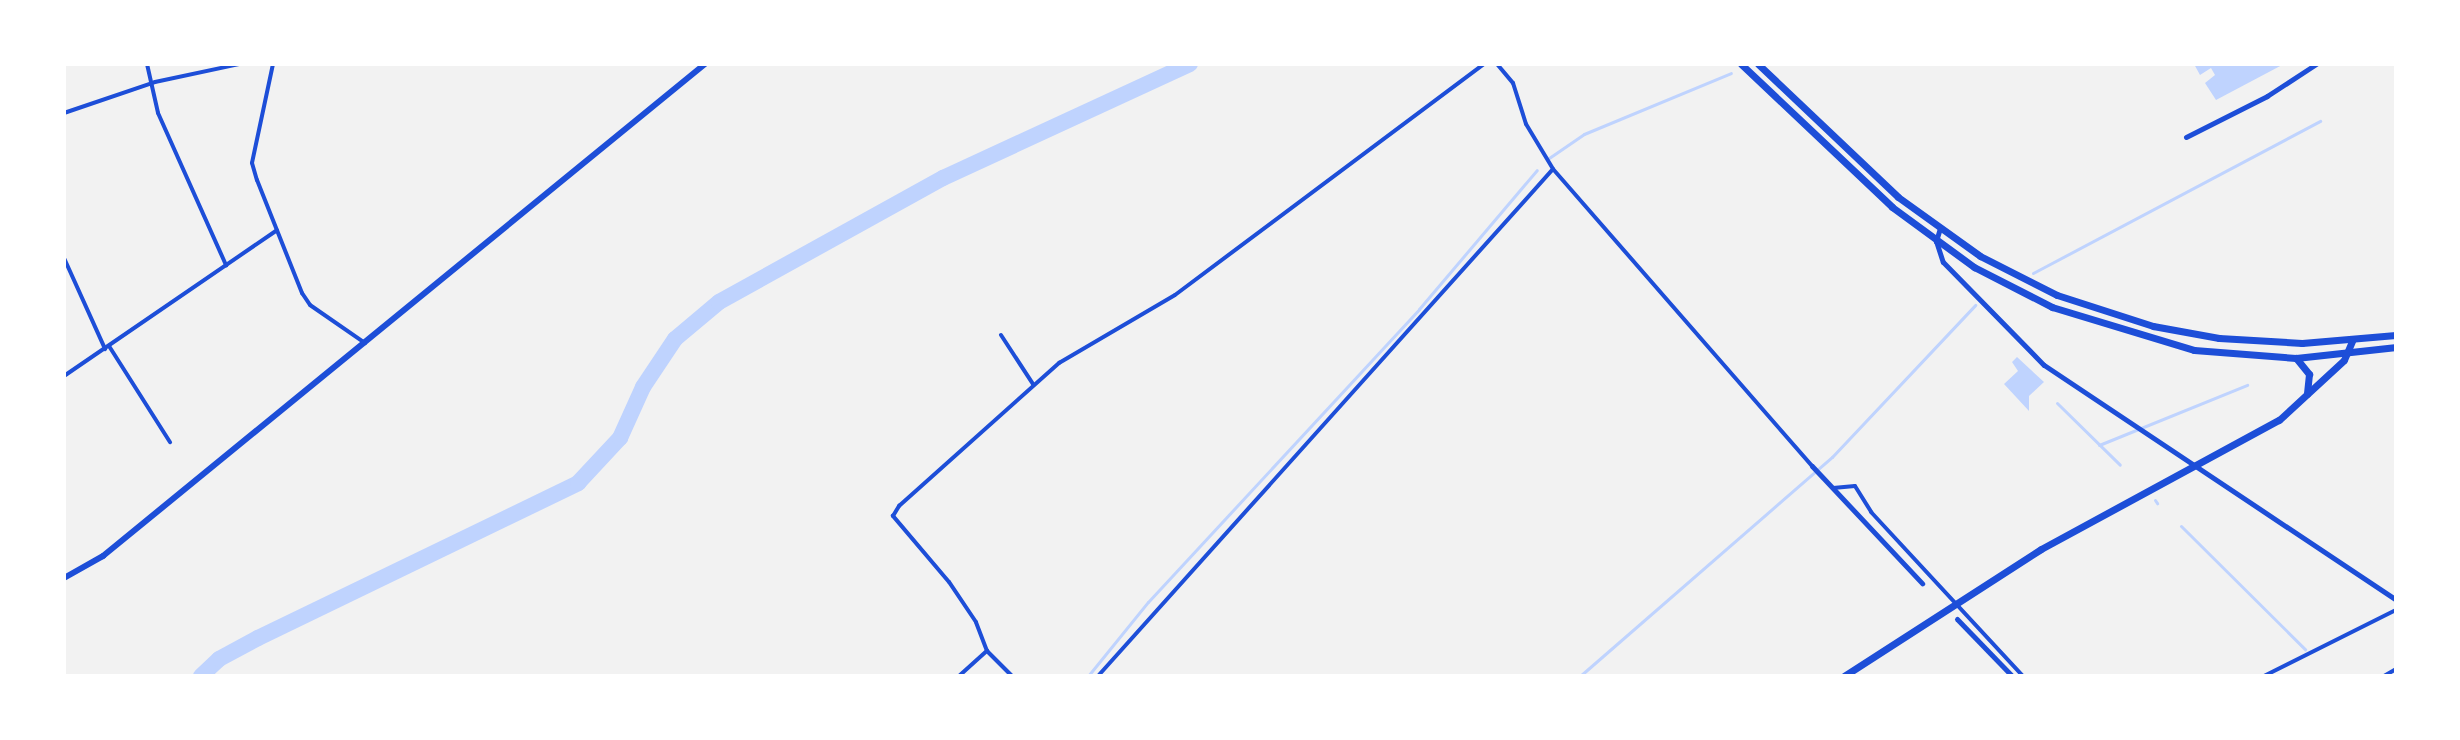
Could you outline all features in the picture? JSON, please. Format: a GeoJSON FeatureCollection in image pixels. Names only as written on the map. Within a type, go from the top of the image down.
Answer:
{"type":"FeatureCollection","features":[{"type":"Feature","properties":{"kind":"highway"},"geometry":{"type":"LineString","coordinates":[[1741,64],[1892,207],[1936,241],[2052,307],[2145,338],[2194,350],[2296,358],[2396,347]]}},
{"type":"Feature","properties":{"kind":"highway"},"geometry":{"type":"LineString","coordinates":[[1760,65],[1898,197],[1980,256],[2057,295],[2153,326],[2250,341],[2352,341],[2396,335]]}},
{"type":"Feature","properties":{"kind":"highway"},"geometry":{"type":"LineString","coordinates":[[1844,676],[1956,603],[2193,465],[2279,420],[2349,354],[2352,341]]}},
{"type":"Feature","properties":{"kind":"highway"},"geometry":{"type":"LineString","coordinates":[[2296,358],[2309,374],[2307,396]]}},
{"type":"Feature","properties":{"kind":"main road"},"geometry":{"type":"LineString","coordinates":[[64,578],[103,556],[705,64]]}},
{"type":"Feature","properties":{"kind":"street"},"geometry":{"type":"LineString","coordinates":[[147,64],[158,113],[226,265]]}},
{"type":"Feature","properties":{"kind":"street"},"geometry":{"type":"LineString","coordinates":[[64,113],[151,84],[240,64]]}},
{"type":"Feature","properties":{"kind":"street"},"geometry":{"type":"LineString","coordinates":[[273,64],[252,163],[310,305],[365,343]]}},
{"type":"Feature","properties":{"kind":"street"},"geometry":{"type":"LineString","coordinates":[[1012,676],[987,651],[970,612],[893,516],[1033,384],[1175,295],[1484,64]]}},
{"type":"Feature","properties":{"kind":"street"},"geometry":{"type":"LineString","coordinates":[[1497,64],[1513,83],[1526,124],[1553,169],[1812,466],[1922,583]]}},
{"type":"Feature","properties":{"kind":"street"},"geometry":{"type":"LineString","coordinates":[[2186,137],[2267,96],[2316,64]]}},
{"type":"Feature","properties":{"kind":"street"},"geometry":{"type":"LineString","coordinates":[[1098,676],[1553,169]]}},
{"type":"Feature","properties":{"kind":"street"},"geometry":{"type":"LineString","coordinates":[[1940,228],[1936,241],[1943,262],[2044,365],[2396,600]]}},
{"type":"Feature","properties":{"kind":"street"},"geometry":{"type":"LineString","coordinates":[[64,376],[277,230]]}},
{"type":"Feature","properties":{"kind":"street"},"geometry":{"type":"LineString","coordinates":[[64,258],[107,347],[170,442]]}},
{"type":"Feature","properties":{"kind":"street"},"geometry":{"type":"LineString","coordinates":[[1001,335],[1033,384]]}},
{"type":"Feature","properties":{"kind":"street"},"geometry":{"type":"LineString","coordinates":[[1833,489],[1855,486],[1871,512],[2023,676]]}},
{"type":"Feature","properties":{"kind":"street"},"geometry":{"type":"LineString","coordinates":[[2267,675],[2396,610]]}},
{"type":"Feature","properties":{"kind":"street"},"geometry":{"type":"LineString","coordinates":[[1957,619],[2012,676]]}},
{"type":"Feature","properties":{"kind":"street"},"geometry":{"type":"LineString","coordinates":[[959,676],[987,651]]}},
{"type":"Feature","properties":{"kind":"street"},"geometry":{"type":"LineString","coordinates":[[2384,676],[2396,669]]}},
{"type":"Feature","properties":{"kind":"water"},"geometry":{"type":"Polygon","coordinates":[[[2194,64],[2284,64],[2216,100],[2205,83],[2215,75],[2211,68],[2200,75],[2194,64]]]}},
{"type":"Feature","properties":{"kind":"water"},"geometry":{"type":"Polygon","coordinates":[[[2017,357],[2044,382],[2029,396],[2029,411],[2004,384],[2018,371],[2012,362],[2017,357]]]}},
{"type":"Feature","properties":{"kind":"waterway"},"geometry":{"type":"LineString","coordinates":[[201,676],[219,659],[258,638],[578,483],[620,438],[643,387],[675,339],[719,302],[943,178],[1190,64]]}},
{"type":"Feature","properties":{"kind":"waterway"},"geometry":{"type":"LineString","coordinates":[[1549,158],[1584,134],[1731,73]]}},
{"type":"Feature","properties":{"kind":"waterway"},"geometry":{"type":"LineString","coordinates":[[2033,273],[2320,121]]}},
{"type":"Feature","properties":{"kind":"waterway"},"geometry":{"type":"LineString","coordinates":[[1088,676],[1148,602],[1419,309],[1537,170]]}},
{"type":"Feature","properties":{"kind":"waterway"},"geometry":{"type":"LineString","coordinates":[[1580,676],[1832,457],[1975,305]]}},
{"type":"Feature","properties":{"kind":"waterway"},"geometry":{"type":"LineString","coordinates":[[2099,445],[2247,385]]}},
{"type":"Feature","properties":{"kind":"waterway"},"geometry":{"type":"LineString","coordinates":[[2057,403],[2120,465]]}},
{"type":"Feature","properties":{"kind":"waterway"},"geometry":{"type":"LineString","coordinates":[[2181,526],[2305,649]]}}]}
